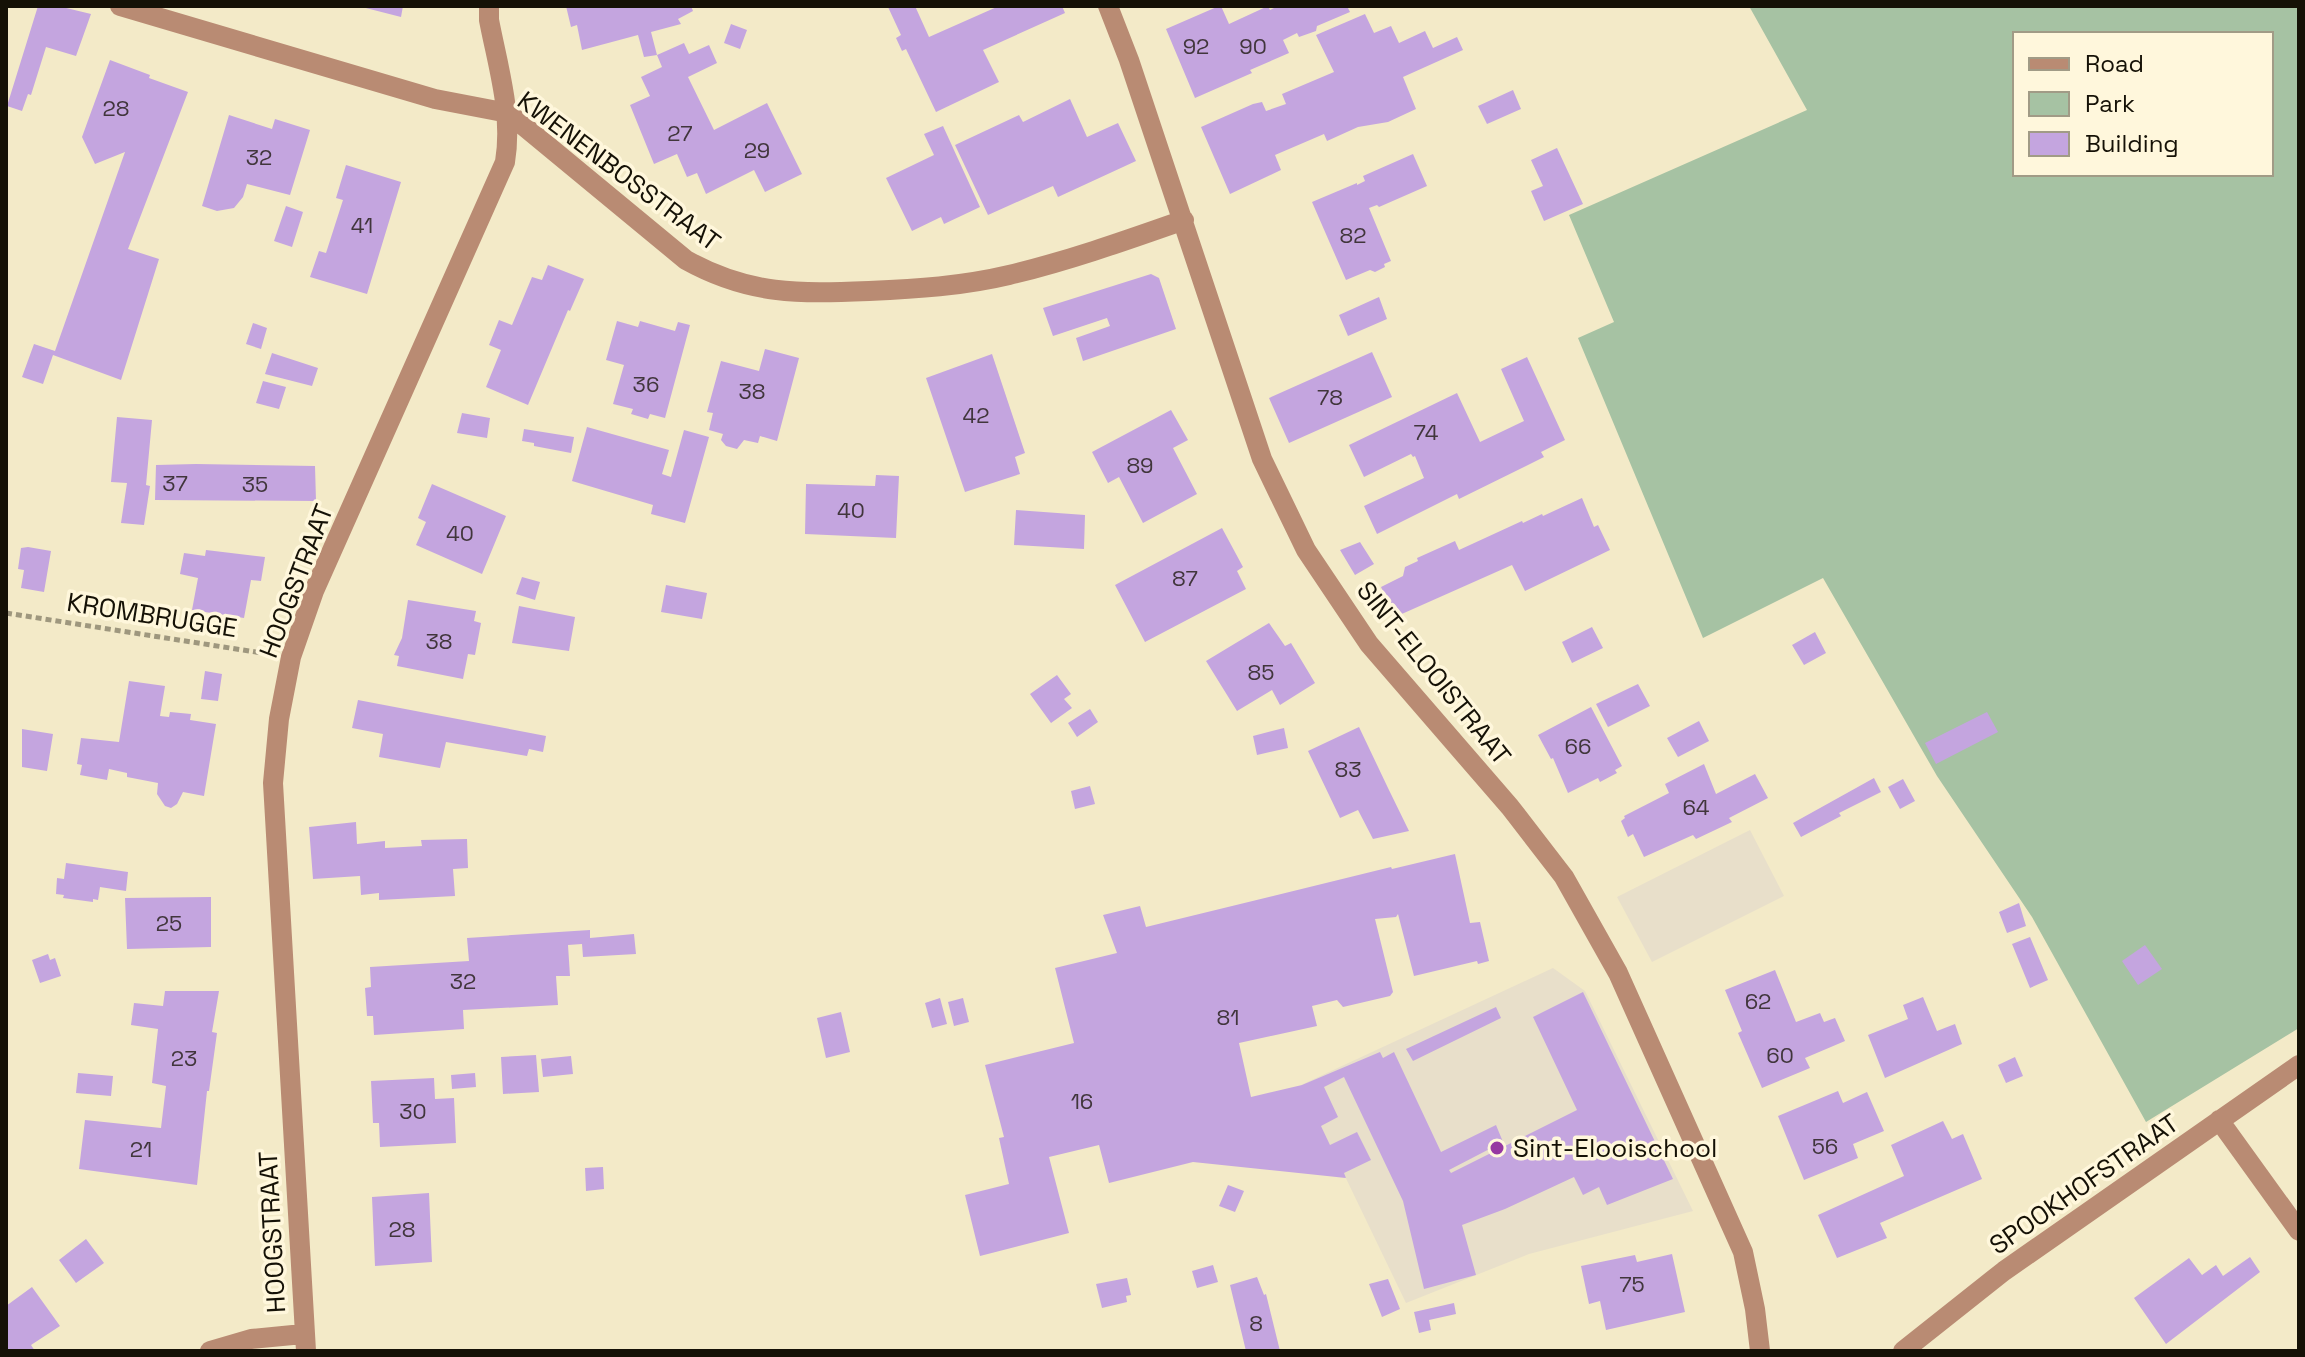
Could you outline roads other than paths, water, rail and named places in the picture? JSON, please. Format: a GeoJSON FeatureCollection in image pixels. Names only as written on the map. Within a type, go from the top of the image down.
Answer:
{"type":"FeatureCollection","features":[{"type":"Feature","properties":{"kind":"street","name":"KWENENBOSSTRAAT"},"geometry":{"type":"LineString","coordinates":[[120,6],[435,99],[508,113],[686,260],[741,285],[783,292],[827,293],[932,288],[1008,276],[1184,220]]}},
{"type":"Feature","properties":{"kind":"street","name":"HOOGSTRAAT"},"geometry":{"type":"LineString","coordinates":[[304,1343],[273,783],[279,719],[291,657],[314,591],[505,162],[508,113],[489,20],[489,6]]}},
{"type":"Feature","properties":{"kind":"street","name":"SINT-ELOOISTRAAT"},"geometry":{"type":"LineString","coordinates":[[1108,6],[1184,220],[1262,459],[1306,550],[1369,644],[1510,807],[1564,877],[1618,973],[1743,1252],[1760,1351]]}},
{"type":"Feature","properties":{"kind":"street","name":"SPOOKHOFSTRAAT"},"geometry":{"type":"LineString","coordinates":[[1903,1351],[2004,1271],[2299,1065]]}},
{"type":"Feature","properties":{"kind":"street"},"geometry":{"type":"LineString","coordinates":[[2219,1120],[2299,1231]]}},
{"type":"Feature","properties":{"kind":"street"},"geometry":{"type":"LineString","coordinates":[[210,1351],[251,1339],[304,1343]]}},
{"type":"Feature","properties":{"kind":"place","name":"Sint-Elooischool"},"geometry":{"type":"Point","coordinates":[1497,1148]}}]}
